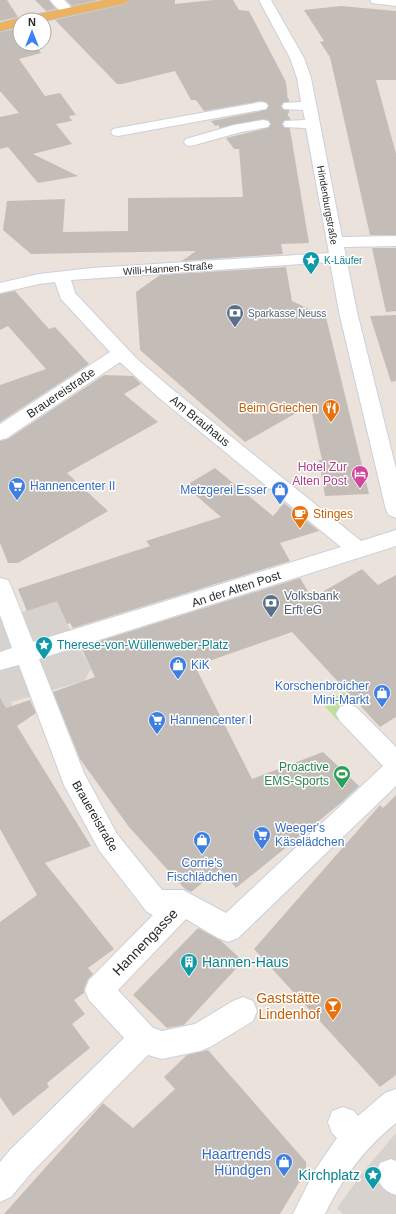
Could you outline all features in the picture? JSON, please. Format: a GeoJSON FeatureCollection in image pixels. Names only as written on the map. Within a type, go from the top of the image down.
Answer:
{"type":"FeatureCollection","features":[{"type":"Feature","properties":{"kind":"main road"},"geometry":{"type":"LineString","coordinates":[[52,15],[101,2],[122,0]]}},
{"type":"Feature","properties":{"kind":"main road"},"geometry":{"type":"LineString","coordinates":[[0,27],[12,24]]}},
{"type":"Feature","properties":{"kind":"street"},"geometry":{"type":"LineString","coordinates":[[56,0],[69,12]]}},
{"type":"Feature","properties":{"kind":"street","name":"Hindenburgstraße"},"geometry":{"type":"LineString","coordinates":[[265,0],[300,63],[304,78],[348,312],[396,510]]}},
{"type":"Feature","properties":{"kind":"street"},"geometry":{"type":"LineString","coordinates":[[376,0],[396,2]]}},
{"type":"Feature","properties":{"kind":"street"},"geometry":{"type":"LineString","coordinates":[[118,132],[261,106]]}},
{"type":"Feature","properties":{"kind":"street"},"geometry":{"type":"LineString","coordinates":[[289,106],[310,106]]}},
{"type":"Feature","properties":{"kind":"street"},"geometry":{"type":"LineString","coordinates":[[191,142],[239,128],[263,124]]}},
{"type":"Feature","properties":{"kind":"street"},"geometry":{"type":"LineString","coordinates":[[290,124],[313,124]]}},
{"type":"Feature","properties":{"kind":"street","name":"Willi-Hannen-Straße"},"geometry":{"type":"LineString","coordinates":[[0,288],[27,281],[61,276],[336,250],[396,241]]}},
{"type":"Feature","properties":{"kind":"street","name":"Am Brauhaus"},"geometry":{"type":"LineString","coordinates":[[61,276],[67,295],[121,353],[165,393],[358,550]]}},
{"type":"Feature","properties":{"kind":"street","name":"Brauereistraße"},"geometry":{"type":"LineString","coordinates":[[0,433],[121,353]]}},
{"type":"Feature","properties":{"kind":"street","name":"An der Alten Post"},"geometry":{"type":"LineString","coordinates":[[25,654],[396,538]]}},
{"type":"Feature","properties":{"kind":"street"},"geometry":{"type":"LineString","coordinates":[[0,586],[25,654],[0,661]]}},
{"type":"Feature","properties":{"kind":"street","name":"Brauereistraße"},"geometry":{"type":"LineString","coordinates":[[25,654],[42,694],[60,749],[72,777],[108,842],[156,903],[183,903]]}},
{"type":"Feature","properties":{"kind":"street"},"geometry":{"type":"LineString","coordinates":[[348,714],[396,763]]}},
{"type":"Feature","properties":{"kind":"street","name":"Hannengasse"},"geometry":{"type":"LineString","coordinates":[[144,1039],[99,990],[183,903],[228,929],[382,778]]}},
{"type":"Feature","properties":{"kind":"street"},"geometry":{"type":"LineString","coordinates":[[0,1186],[21,1162],[144,1039],[162,1045],[200,1038],[243,1011]]}},
{"type":"Feature","properties":{"kind":"street"},"geometry":{"type":"LineString","coordinates":[[308,1214],[350,1131],[371,1125],[396,1104]]}},
{"type":"Feature","properties":{"kind":"green space"},"geometry":{"type":"Polygon","coordinates":[[[344,692],[357,706],[337,720],[324,705],[344,692]]]}},
{"type":"Feature","properties":{"kind":"shaded area","name":"Therese-von-Wüllenweber-Platz"},"geometry":{"type":"Polygon","coordinates":[[[54,599],[61,601],[63,616],[91,669],[84,681],[11,702],[12,706],[0,710],[0,619],[38,607],[54,599]]]}},
{"type":"Feature","properties":{"kind":"shaded area","name":"Kirchplatz"},"geometry":{"type":"Polygon","coordinates":[[[396,1133],[396,1214],[343,1214],[337,1208],[363,1172],[396,1133]]]}},
{"type":"Feature","properties":{"kind":"building"},"geometry":{"type":"Polygon","coordinates":[[[0,0],[7,0],[15,12],[12,12],[12,18],[0,21],[0,0]]]}},
{"type":"Feature","properties":{"kind":"building"},"geometry":{"type":"Polygon","coordinates":[[[35,0],[49,0],[56,9],[46,11],[35,0]]]}},
{"type":"Feature","properties":{"kind":"building"},"geometry":{"type":"Polygon","coordinates":[[[66,0],[98,0],[72,6],[66,0]]]}},
{"type":"Feature","properties":{"kind":"building"},"geometry":{"type":"Polygon","coordinates":[[[129,0],[175,0],[175,4],[213,0],[233,0],[239,10],[249,11],[286,82],[288,101],[283,102],[281,107],[283,110],[287,111],[289,119],[284,120],[282,125],[285,128],[290,129],[309,243],[281,244],[283,254],[182,261],[196,251],[31,254],[3,230],[7,201],[65,199],[63,232],[128,231],[128,198],[243,197],[239,149],[234,149],[226,138],[268,128],[271,123],[268,120],[263,119],[220,128],[218,125],[215,126],[211,121],[266,110],[269,107],[267,102],[261,101],[204,111],[196,100],[191,100],[175,71],[117,84],[55,20],[126,4],[129,0]]]}},
{"type":"Feature","properties":{"kind":"building"},"geometry":{"type":"Polygon","coordinates":[[[341,6],[396,11],[396,80],[376,80],[396,154],[396,235],[370,235],[330,57],[320,42],[324,41],[304,10],[341,6]]]}},
{"type":"Feature","properties":{"kind":"building"},"geometry":{"type":"Polygon","coordinates":[[[12,30],[12,52],[40,52],[41,53],[19,59],[45,96],[60,93],[76,115],[69,116],[72,121],[56,124],[72,144],[33,154],[78,176],[38,183],[8,147],[0,149],[0,117],[19,113],[0,91],[0,32],[12,30]]]}},
{"type":"Feature","properties":{"kind":"building"},"geometry":{"type":"Polygon","coordinates":[[[372,248],[396,248],[396,311],[386,312],[372,248]]]}},
{"type":"Feature","properties":{"kind":"building"},"geometry":{"type":"Polygon","coordinates":[[[286,267],[292,301],[326,317],[369,494],[325,496],[319,460],[322,460],[310,405],[245,442],[140,350],[136,292],[160,275],[286,267]]]}},
{"type":"Feature","properties":{"kind":"building"},"geometry":{"type":"Polygon","coordinates":[[[15,291],[49,329],[55,327],[89,364],[0,422],[0,385],[46,369],[8,326],[0,330],[0,294],[15,291]]]}},
{"type":"Feature","properties":{"kind":"building"},"geometry":{"type":"Polygon","coordinates":[[[396,315],[396,381],[391,382],[370,316],[396,315]]]}},
{"type":"Feature","properties":{"kind":"building"},"geometry":{"type":"Polygon","coordinates":[[[104,375],[133,376],[141,384],[124,394],[158,422],[67,473],[108,511],[18,563],[8,563],[0,543],[0,441],[8,439],[104,375]]]}},
{"type":"Feature","properties":{"kind":"building"},"geometry":{"type":"Polygon","coordinates":[[[215,468],[273,516],[284,503],[319,531],[280,543],[290,561],[73,628],[70,623],[67,624],[57,601],[27,611],[18,589],[150,546],[146,541],[221,517],[185,486],[215,468]]]}},
{"type":"Feature","properties":{"kind":"building","name":"Hannencenter I"},"geometry":{"type":"Polygon","coordinates":[[[362,569],[378,585],[396,575],[396,717],[380,727],[292,632],[195,666],[252,779],[323,752],[359,786],[342,802],[236,888],[220,869],[191,892],[185,889],[129,827],[80,759],[53,692],[95,677],[81,647],[300,578],[312,598],[362,569]]]}},
{"type":"Feature","properties":{"kind":"building"},"geometry":{"type":"Polygon","coordinates":[[[0,698],[6,708],[30,700],[36,713],[17,726],[91,846],[45,863],[114,949],[88,968],[93,974],[88,979],[84,993],[74,1000],[85,1014],[72,1024],[90,1048],[47,1083],[49,1087],[13,1116],[0,1097],[0,922],[37,895],[0,829],[0,698]]]}},
{"type":"Feature","properties":{"kind":"building"},"geometry":{"type":"Polygon","coordinates":[[[396,795],[396,1075],[380,1087],[254,949],[380,805],[383,808],[396,795]]]}},
{"type":"Feature","properties":{"kind":"building","name":"Hannen-Haus"},"geometry":{"type":"Polygon","coordinates":[[[198,928],[220,940],[243,961],[184,1025],[167,1028],[133,995],[198,928]]]}},
{"type":"Feature","properties":{"kind":"building"},"geometry":{"type":"Polygon","coordinates":[[[208,1050],[306,1162],[306,1171],[280,1214],[4,1214],[103,1103],[133,1128],[175,1089],[164,1077],[187,1055],[208,1050]]]}},
{"type":"Feature","properties":{"kind":"tunnel"},"geometry":{"type":"LineString","coordinates":[[261,106],[289,106]]}},
{"type":"Feature","properties":{"kind":"tunnel"},"geometry":{"type":"LineString","coordinates":[[263,124],[290,124]]}},
{"type":"Feature","properties":{"kind":"place","name":"K-Läufer"},"geometry":{"type":"Point","coordinates":[311,275]}},
{"type":"Feature","properties":{"kind":"place","name":"Sparkasse Neuss"},"geometry":{"type":"Point","coordinates":[235,328]}},
{"type":"Feature","properties":{"kind":"place","name":"Beim Griechen"},"geometry":{"type":"Point","coordinates":[331,423]}},
{"type":"Feature","properties":{"kind":"place","name":"Hotel Zur Alten Post"},"geometry":{"type":"Point","coordinates":[360,489]}},
{"type":"Feature","properties":{"kind":"place","name":"Hannencenter II"},"geometry":{"type":"Point","coordinates":[17,501]}},
{"type":"Feature","properties":{"kind":"place","name":"Metzgerei Esser"},"geometry":{"type":"Point","coordinates":[280,505]}},
{"type":"Feature","properties":{"kind":"place","name":"Stinges"},"geometry":{"type":"Point","coordinates":[300,529]}},
{"type":"Feature","properties":{"kind":"place","name":"Volksbank Erft eG"},"geometry":{"type":"Point","coordinates":[271,618]}},
{"type":"Feature","properties":{"kind":"place","name":"Therese-von-Wüllenweber-Platz"},"geometry":{"type":"Point","coordinates":[44,660]}},
{"type":"Feature","properties":{"kind":"place","name":"KiK"},"geometry":{"type":"Point","coordinates":[178,680]}},
{"type":"Feature","properties":{"kind":"place","name":"Korschenbroicher Mini-Markt"},"geometry":{"type":"Point","coordinates":[382,708]}},
{"type":"Feature","properties":{"kind":"place","name":"Hannencenter I"},"geometry":{"type":"Point","coordinates":[157,735]}},
{"type":"Feature","properties":{"kind":"place","name":"Proactive EMS-Sports"},"geometry":{"type":"Point","coordinates":[342,789]}},
{"type":"Feature","properties":{"kind":"place","name":"Weeger's Käselädchen"},"geometry":{"type":"Point","coordinates":[262,850]}},
{"type":"Feature","properties":{"kind":"place","name":"Corrie's Fischlädchen"},"geometry":{"type":"Point","coordinates":[202,855]}},
{"type":"Feature","properties":{"kind":"place","name":"Hannen-Haus"},"geometry":{"type":"Point","coordinates":[189,977]}},
{"type":"Feature","properties":{"kind":"place","name":"Gaststätte Lindenhof"},"geometry":{"type":"Point","coordinates":[333,1021]}},
{"type":"Feature","properties":{"kind":"place","name":"Haartrends Hündgen"},"geometry":{"type":"Point","coordinates":[284,1177]}},
{"type":"Feature","properties":{"kind":"place","name":"Kirchplatz"},"geometry":{"type":"Point","coordinates":[373,1190]}}]}
